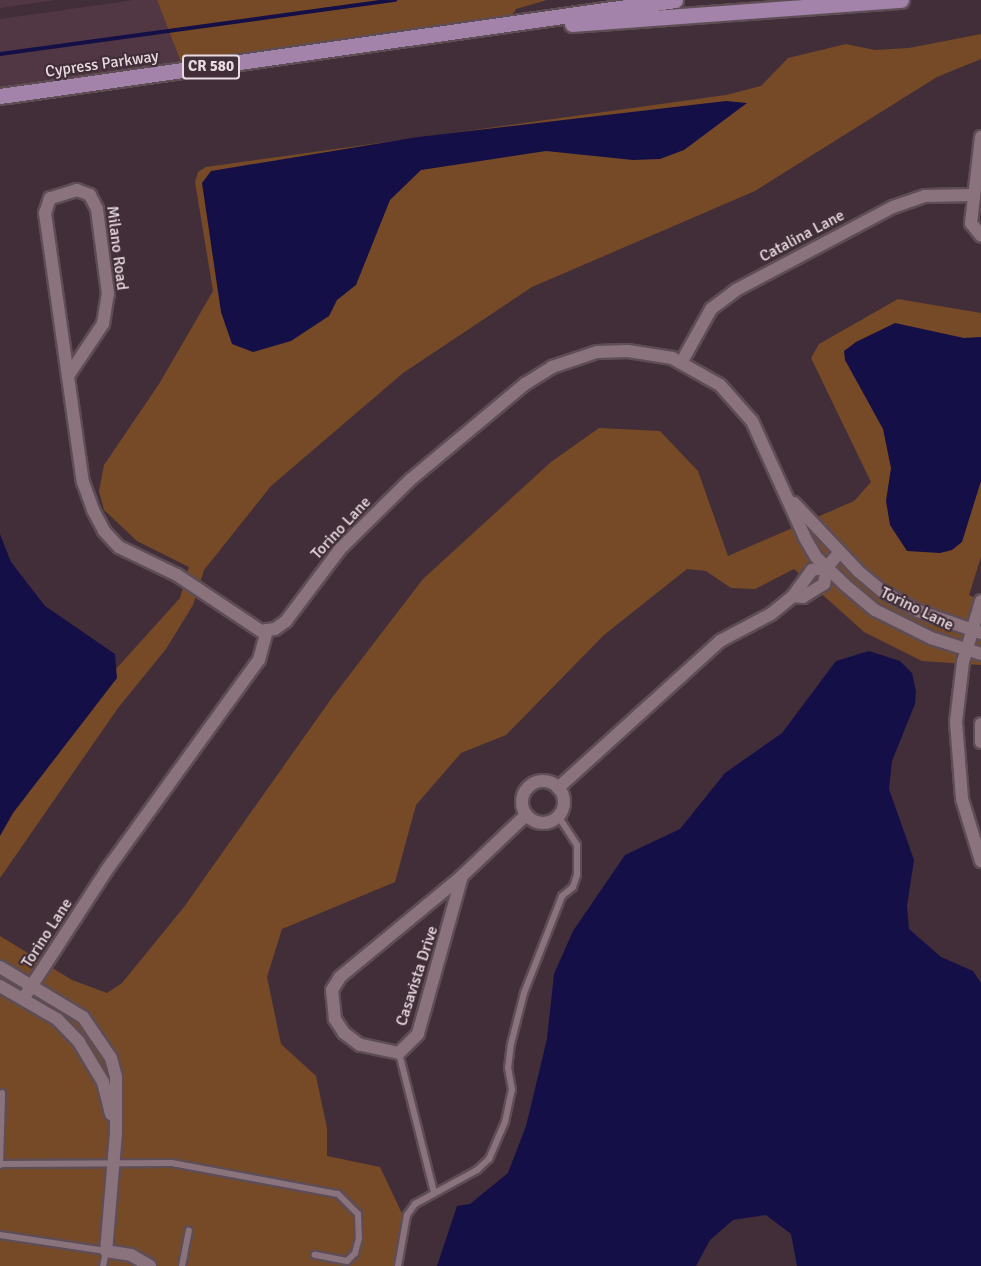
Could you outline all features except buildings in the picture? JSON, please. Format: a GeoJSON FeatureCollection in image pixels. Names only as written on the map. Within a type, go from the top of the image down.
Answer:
{"type":"FeatureCollection","features":[{"type":"Feature","properties":{"kind":"main road","name":"Cypress Parkway"},"geometry":{"type":"LineString","coordinates":[[0,96],[675,0]]}},
{"type":"Feature","properties":{"kind":"main road","name":"Cypress Parkway"},"geometry":{"type":"LineString","coordinates":[[422,37],[901,0]]}},
{"type":"Feature","properties":{"kind":"street"},"geometry":{"type":"LineString","coordinates":[[981,137],[971,223],[981,236]]}},
{"type":"Feature","properties":{"kind":"street","name":"Milano Road"},"geometry":{"type":"LineString","coordinates":[[68,376],[103,324],[108,294],[97,209],[90,195],[77,190],[55,195],[45,208],[68,376],[83,482],[104,531],[119,547],[185,580],[250,627],[267,630]]}},
{"type":"Feature","properties":{"kind":"street","name":"Catalina Lane"},"geometry":{"type":"LineString","coordinates":[[681,363],[696,330],[711,309],[736,290],[893,207],[925,196],[974,195]]}},
{"type":"Feature","properties":{"kind":"street","name":"Torino Lane"},"geometry":{"type":"LineString","coordinates":[[23,999],[106,871],[259,660],[267,630],[286,621],[340,549],[410,480],[525,384],[552,367],[597,352],[650,353],[681,363],[720,385],[736,399],[752,421],[805,538],[827,567],[875,610],[931,638],[981,654]]}},
{"type":"Feature","properties":{"kind":"street","name":"Torino Lane"},"geometry":{"type":"LineString","coordinates":[[787,495],[840,552],[882,591],[918,611],[976,632]]}},
{"type":"Feature","properties":{"kind":"street"},"geometry":{"type":"LineString","coordinates":[[558,788],[720,641],[771,614],[794,596],[812,570],[827,567],[840,552]]}},
{"type":"Feature","properties":{"kind":"street"},"geometry":{"type":"LineString","coordinates":[[981,601],[976,632],[967,649],[958,699],[956,746],[964,807],[981,861]]}},
{"type":"Feature","properties":{"kind":"street"},"geometry":{"type":"LineString","coordinates":[[981,724],[981,742]]}},
{"type":"Feature","properties":{"kind":"street"},"geometry":{"type":"LineString","coordinates":[[546,782],[558,788],[564,800],[558,816],[544,823],[526,815],[524,795],[532,784],[546,782]]}},
{"type":"Feature","properties":{"kind":"street","name":"Casavista Drive"},"geometry":{"type":"LineString","coordinates":[[462,876],[418,1034],[399,1053],[360,1045],[344,1032],[335,1019],[332,990],[350,966],[392,936],[462,876],[526,815]]}},
{"type":"Feature","properties":{"kind":"street"},"geometry":{"type":"LineString","coordinates":[[0,967],[83,1017],[111,1058],[116,1077],[116,1133],[106,1251],[131,1255],[150,1266]]}},
{"type":"Feature","properties":{"kind":"street"},"geometry":{"type":"LineString","coordinates":[[0,986],[57,1019],[91,1056],[103,1082],[116,1133]]}},
{"type":"Feature","properties":{"kind":"lane"},"geometry":{"type":"LineString","coordinates":[[398,1266],[407,1215],[415,1204],[434,1192],[458,1182],[489,1159],[505,1122],[512,1090],[508,1068],[511,1044],[524,993],[562,896],[573,887],[577,875],[577,845],[558,816]]}},
{"type":"Feature","properties":{"kind":"lane"},"geometry":{"type":"LineString","coordinates":[[399,1053],[434,1192]]}},
{"type":"Feature","properties":{"kind":"lane"},"geometry":{"type":"LineString","coordinates":[[2,1093],[0,1165],[172,1163],[338,1194],[358,1214],[359,1238],[347,1263],[315,1255]]}},
{"type":"Feature","properties":{"kind":"lane"},"geometry":{"type":"LineString","coordinates":[[182,1266],[189,1231]]}},
{"type":"Feature","properties":{"kind":"lane"},"geometry":{"type":"LineString","coordinates":[[0,1235],[106,1251],[103,1266]]}},
{"type":"Feature","properties":{"kind":"shaded area"},"geometry":{"type":"Polygon","coordinates":[[[0,0],[55,0],[0,8],[0,0]]]}},
{"type":"Feature","properties":{"kind":"shaded area"},"geometry":{"type":"Polygon","coordinates":[[[134,0],[157,0],[182,65],[0,89],[0,19],[134,0]]]}},
{"type":"Feature","properties":{"kind":"shaded area"},"geometry":{"type":"Polygon","coordinates":[[[157,0],[547,0],[516,9],[511,17],[182,65],[157,0]]]}},
{"type":"Feature","properties":{"kind":"shaded area"},"geometry":{"type":"Polygon","coordinates":[[[981,34],[981,59],[937,77],[755,191],[532,287],[403,373],[271,486],[204,570],[193,605],[166,649],[118,708],[0,878],[0,815],[47,764],[116,669],[180,598],[189,567],[137,541],[104,510],[99,491],[104,465],[159,384],[213,291],[195,182],[198,172],[206,167],[726,95],[761,86],[788,58],[846,44],[875,50],[909,48],[981,34]]]}},
{"type":"Feature","properties":{"kind":"shaded area"},"geometry":{"type":"Polygon","coordinates":[[[726,101],[747,103],[684,150],[660,159],[633,160],[546,151],[421,170],[390,200],[356,285],[337,300],[329,316],[291,341],[253,352],[232,344],[221,312],[202,183],[211,171],[418,137],[726,101]]]}},
{"type":"Feature","properties":{"kind":"shaded area"},"geometry":{"type":"Polygon","coordinates":[[[898,299],[981,313],[981,557],[969,595],[981,601],[981,665],[922,661],[864,632],[794,569],[755,589],[731,588],[706,571],[687,569],[604,635],[506,735],[461,753],[416,805],[395,882],[282,929],[267,977],[281,1044],[316,1076],[327,1128],[327,1156],[380,1167],[406,1222],[403,1266],[0,1266],[0,936],[72,980],[107,993],[122,983],[184,907],[331,699],[423,579],[551,462],[599,428],[660,431],[698,471],[728,556],[854,501],[871,482],[811,358],[819,344],[898,299]]]}},
{"type":"Feature","properties":{"kind":"shaded area"},"geometry":{"type":"Polygon","coordinates":[[[895,323],[964,338],[981,337],[981,481],[962,542],[952,550],[940,553],[907,551],[890,525],[886,501],[891,468],[883,429],[845,360],[844,351],[856,342],[895,323]]]}},
{"type":"Feature","properties":{"kind":"shaded area"},"geometry":{"type":"Polygon","coordinates":[[[0,534],[11,562],[45,606],[115,654],[117,678],[13,813],[0,836],[0,534]]]}},
{"type":"Feature","properties":{"kind":"shaded area"},"geometry":{"type":"Polygon","coordinates":[[[869,651],[900,661],[912,673],[916,691],[915,704],[892,761],[889,789],[914,860],[907,906],[909,929],[941,957],[973,971],[981,983],[981,1266],[797,1266],[791,1234],[766,1215],[733,1220],[710,1240],[696,1266],[437,1266],[457,1206],[470,1204],[508,1173],[526,1126],[547,1039],[554,974],[573,931],[625,855],[680,829],[725,773],[782,733],[836,661],[869,651]]]}},
{"type":"Feature","properties":{"kind":"waterway"},"geometry":{"type":"LineString","coordinates":[[0,54],[395,0]]}}]}
